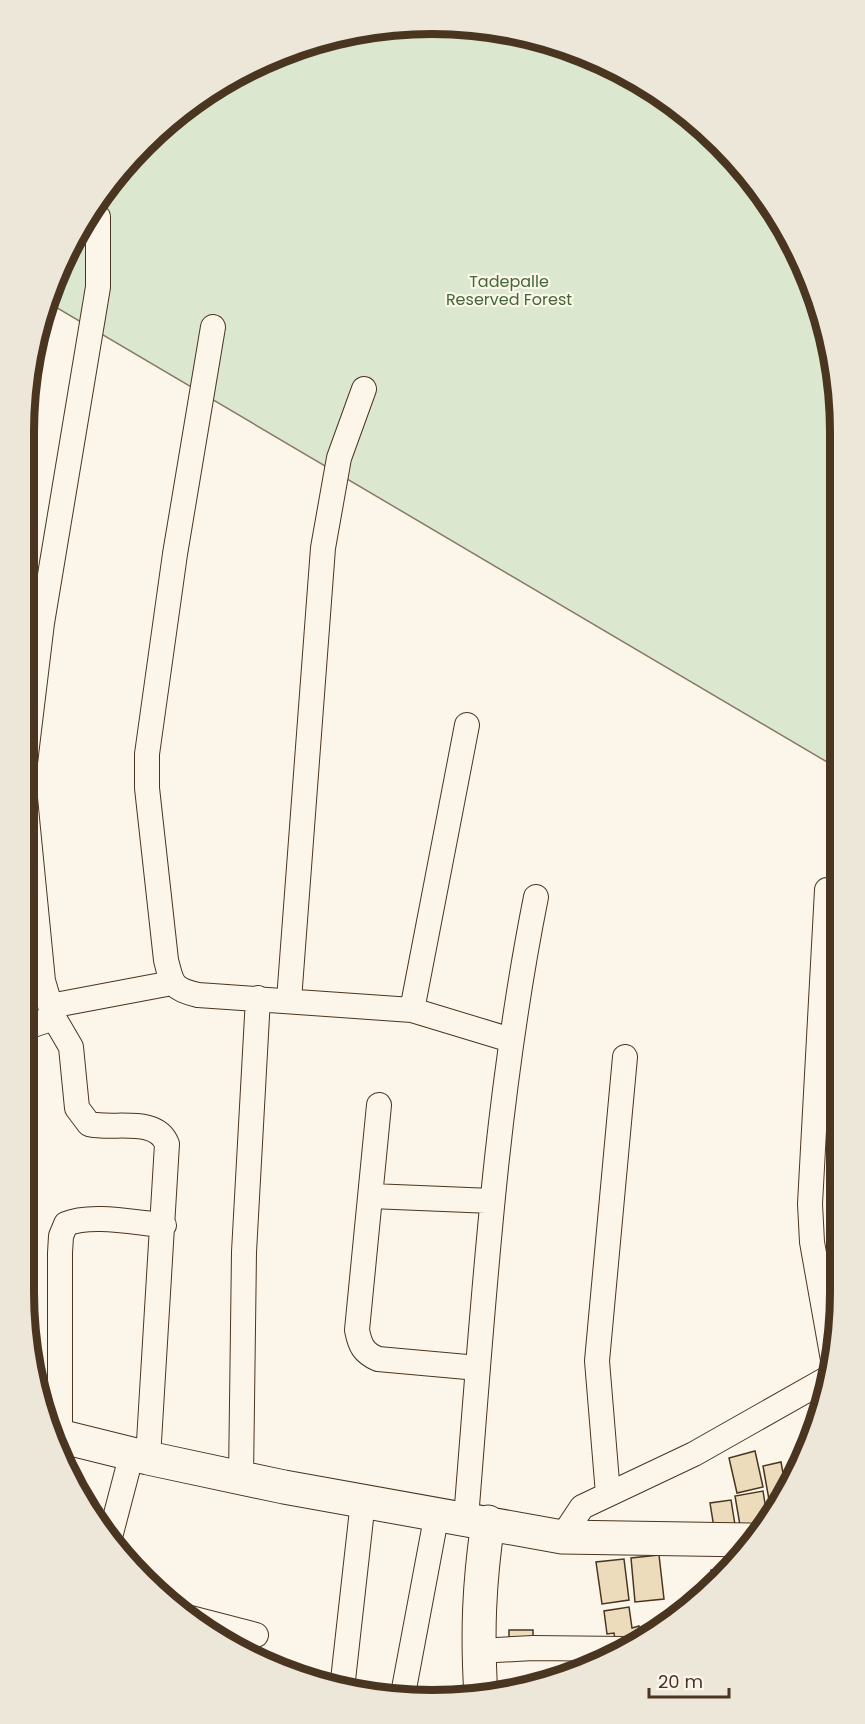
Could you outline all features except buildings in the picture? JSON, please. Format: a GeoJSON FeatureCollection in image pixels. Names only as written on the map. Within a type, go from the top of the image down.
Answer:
{"type":"FeatureCollection","features":[{"type":"Feature","properties":{"kind":"street"},"geometry":{"type":"LineString","coordinates":[[34,685],[42,623],[98,287],[98,217]]}},
{"type":"Feature","properties":{"kind":"street"},"geometry":{"type":"LineString","coordinates":[[213,327],[175,554],[147,754],[147,788],[166,960],[172,983],[181,991],[198,995],[412,1010],[511,1040]]}},
{"type":"Feature","properties":{"kind":"street"},"geometry":{"type":"LineString","coordinates":[[289,1000],[323,548],[339,458],[364,389]]}},
{"type":"Feature","properties":{"kind":"street"},"geometry":{"type":"LineString","coordinates":[[412,1010],[467,725]]}},
{"type":"Feature","properties":{"kind":"street"},"geometry":{"type":"LineString","coordinates":[[34,890],[43,981],[52,1012],[71,1047],[77,1108],[81,1116],[89,1124],[100,1127],[152,1127],[164,1134],[167,1144],[164,1225],[140,1455],[113,1529]]}},
{"type":"Feature","properties":{"kind":"street"},"geometry":{"type":"LineString","coordinates":[[827,891],[810,1173],[812,1242],[828,1333]]}},
{"type":"Feature","properties":{"kind":"street"},"geometry":{"type":"LineString","coordinates":[[405,1689],[464,1518],[492,1202],[516,996],[536,897]]}},
{"type":"Feature","properties":{"kind":"street"},"geometry":{"type":"LineString","coordinates":[[34,1022],[52,1012],[172,983]]}},
{"type":"Feature","properties":{"kind":"street"},"geometry":{"type":"LineString","coordinates":[[241,1478],[244,1252],[258,998]]}},
{"type":"Feature","properties":{"kind":"street"},"geometry":{"type":"LineString","coordinates":[[608,1494],[597,1361],[625,1057]]}},
{"type":"Feature","properties":{"kind":"street"},"geometry":{"type":"LineString","coordinates":[[380,1105],[357,1330],[360,1345],[366,1354],[378,1359],[478,1368]]}},
{"type":"Feature","properties":{"kind":"street"},"geometry":{"type":"LineString","coordinates":[[371,1196],[492,1202]]}},
{"type":"Feature","properties":{"kind":"street"},"geometry":{"type":"LineString","coordinates":[[56,1420],[60,1253],[61,1236],[66,1224],[75,1220],[91,1219],[164,1225]]}},
{"type":"Feature","properties":{"kind":"street"},"geometry":{"type":"LineString","coordinates":[[562,1537],[572,1518],[582,1507],[694,1454],[820,1383]]}},
{"type":"Feature","properties":{"kind":"street"},"geometry":{"type":"LineString","coordinates":[[62,1435],[241,1478],[562,1537],[743,1540]]}},
{"type":"Feature","properties":{"kind":"street"},"geometry":{"type":"LineString","coordinates":[[343,1679],[363,1501]]}},
{"type":"Feature","properties":{"kind":"street"},"geometry":{"type":"LineString","coordinates":[[464,1518],[479,1583],[478,1651],[480,1686]]}},
{"type":"Feature","properties":{"kind":"street"},"geometry":{"type":"LineString","coordinates":[[214,1624],[256,1635]]}},
{"type":"Feature","properties":{"kind":"street"},"geometry":{"type":"LineString","coordinates":[[478,1651],[533,1648],[607,1649]]}},
{"type":"Feature","properties":{"kind":"green space","name":"Tadepalle Reserved Forest"},"geometry":{"type":"Polygon","coordinates":[[[406,35],[459,35],[484,38],[536,48],[560,56],[585,65],[632,88],[695,133],[732,170],[777,234],[800,280],[817,329],[823,355],[830,406],[830,764],[55,307],[65,280],[88,233],[133,170],[170,133],[190,117],[256,76],[329,48],[406,35]]]}}]}
